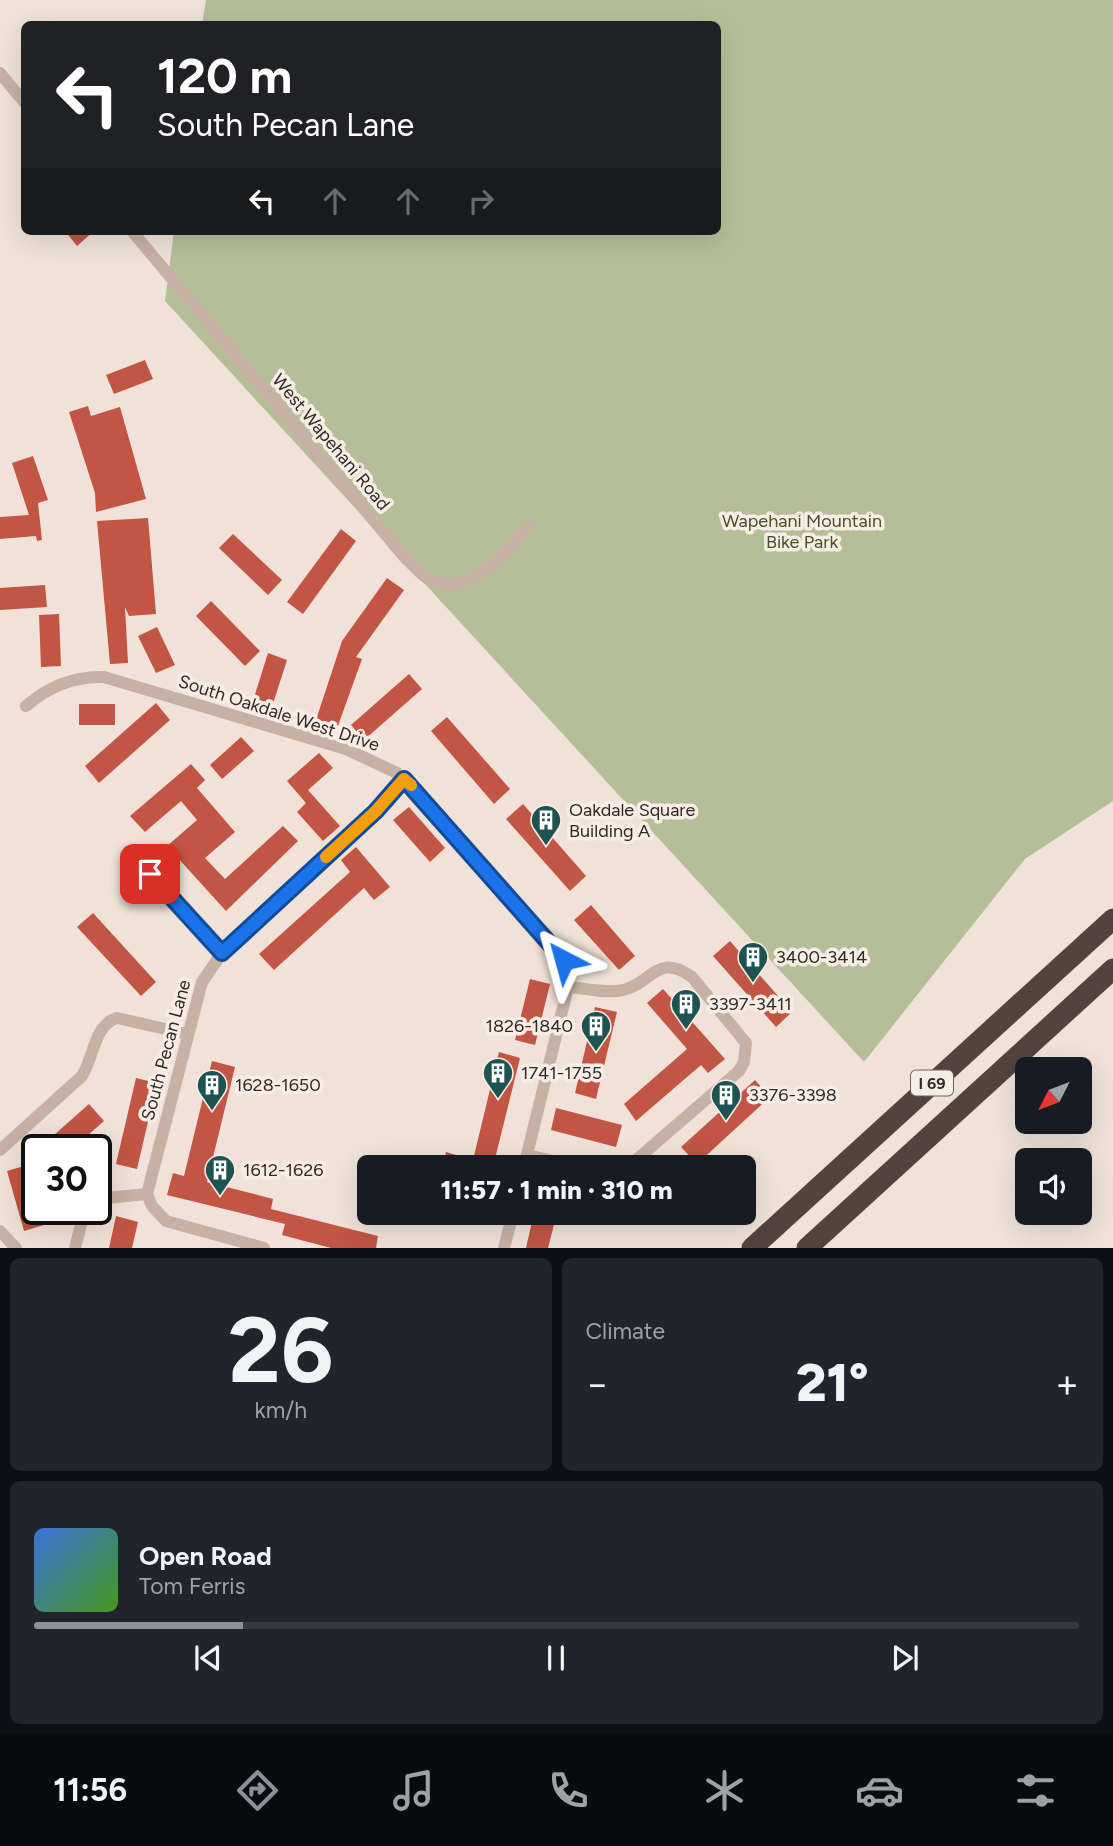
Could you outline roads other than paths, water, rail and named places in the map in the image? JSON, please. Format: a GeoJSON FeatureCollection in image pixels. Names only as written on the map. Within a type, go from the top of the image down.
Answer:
{"type":"FeatureCollection","features":[{"type":"Feature","properties":{"kind":"highway","name":"I 69"},"geometry":{"type":"LineString","coordinates":[[752,1248],[1113,919]]}},
{"type":"Feature","properties":{"kind":"highway","name":"I 69"},"geometry":{"type":"LineString","coordinates":[[807,1248],[1113,969]]}},
{"type":"Feature","properties":{"kind":"street"},"geometry":{"type":"LineString","coordinates":[[0,73],[21,98]]}},
{"type":"Feature","properties":{"kind":"street","name":"West Wapehani Road"},"geometry":{"type":"LineString","coordinates":[[135,235],[406,559],[428,579],[456,583],[489,570],[528,526]]}},
{"type":"Feature","properties":{"kind":"street","name":"South Oakdale West Drive"},"geometry":{"type":"LineString","coordinates":[[26,706],[51,688],[67,681],[104,677],[367,757],[404,779],[542,933],[564,960],[568,987]]}},
{"type":"Feature","properties":{"kind":"street","name":"South Pecan Lane"},"geometry":{"type":"LineString","coordinates":[[147,1194],[202,982],[222,953],[376,811],[404,779]]}},
{"type":"Feature","properties":{"kind":"street"},"geometry":{"type":"LineString","coordinates":[[150,874],[222,953]]}},
{"type":"Feature","properties":{"kind":"street"},"geometry":{"type":"LineString","coordinates":[[526,1155],[568,987],[625,990],[662,967],[683,971],[692,977],[746,1044],[744,1062],[739,1071],[642,1155]]}},
{"type":"Feature","properties":{"kind":"street"},"geometry":{"type":"LineString","coordinates":[[0,1150],[82,1076],[90,1064],[102,1027],[108,1021],[117,1018],[187,1034]]}},
{"type":"Feature","properties":{"kind":"street"},"geometry":{"type":"LineString","coordinates":[[112,1197],[147,1194],[152,1206],[166,1221],[264,1248]]}},
{"type":"Feature","properties":{"kind":"street"},"geometry":{"type":"LineString","coordinates":[[75,1248],[81,1225]]}},
{"type":"Feature","properties":{"kind":"street"},"geometry":{"type":"LineString","coordinates":[[504,1248],[510,1225]]}},
{"type":"Feature","properties":{"kind":"street"},"geometry":{"type":"LineString","coordinates":[[0,1231],[16,1248]]}},
{"type":"Feature","properties":{"kind":"place","name":"Oakdale Square Building A"},"geometry":{"type":"Point","coordinates":[546,847]}},
{"type":"Feature","properties":{"kind":"place","name":"3400-3414"},"geometry":{"type":"Point","coordinates":[753,984]}},
{"type":"Feature","properties":{"kind":"place","name":"3397-3411"},"geometry":{"type":"Point","coordinates":[686,1031]}},
{"type":"Feature","properties":{"kind":"place","name":"1826-1840"},"geometry":{"type":"Point","coordinates":[596,1053]}},
{"type":"Feature","properties":{"kind":"place","name":"1741-1755"},"geometry":{"type":"Point","coordinates":[498,1100]}},
{"type":"Feature","properties":{"kind":"place","name":"1628-1650"},"geometry":{"type":"Point","coordinates":[212,1112]}},
{"type":"Feature","properties":{"kind":"place","name":"3376-3398"},"geometry":{"type":"Point","coordinates":[726,1122]}},
{"type":"Feature","properties":{"kind":"place","name":"1612-1626"},"geometry":{"type":"Point","coordinates":[220,1197]}},
{"type":"Feature","properties":{"kind":"park label","name":"Wapehani Mountain Bike Park"},"geometry":{"type":"Point","coordinates":[802,531]}}]}
